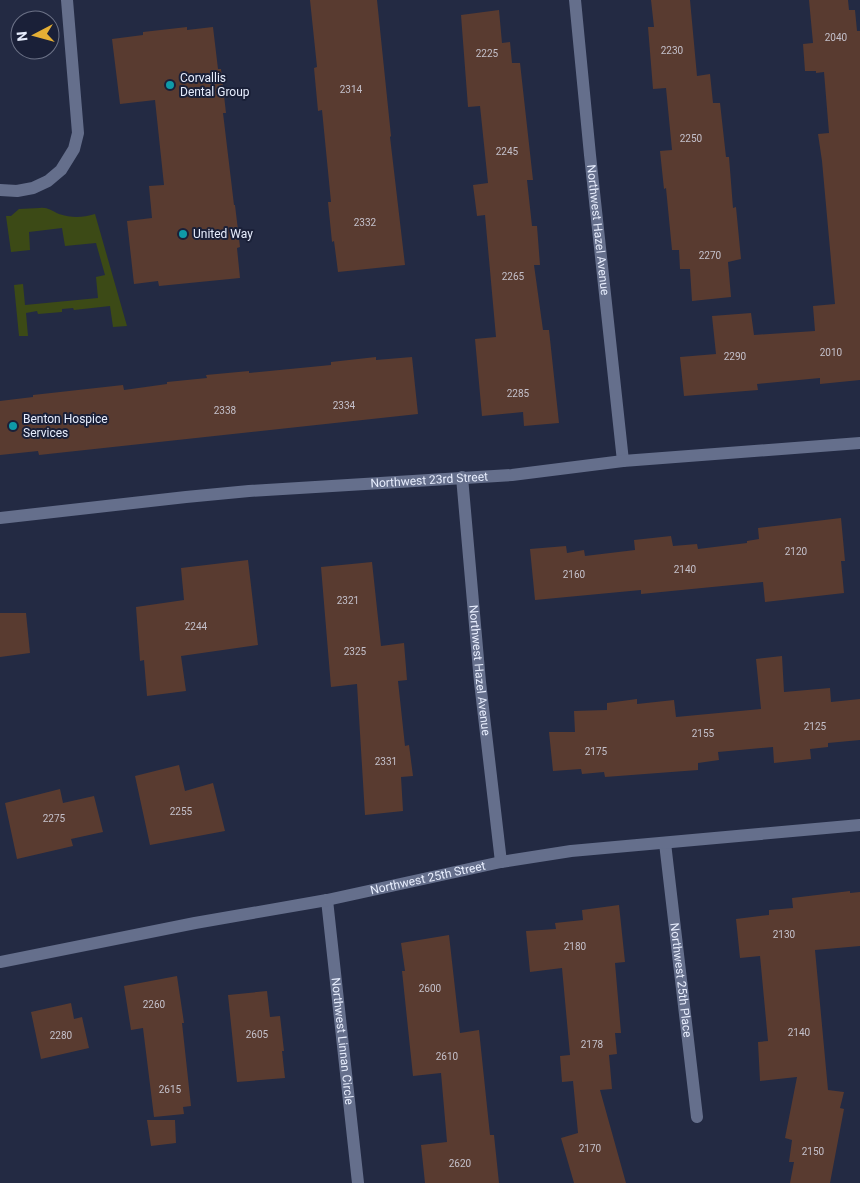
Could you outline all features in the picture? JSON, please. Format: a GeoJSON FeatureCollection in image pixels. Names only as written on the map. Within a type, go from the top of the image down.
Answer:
{"type":"FeatureCollection","features":[{"type":"Feature","properties":{"kind":"street"},"geometry":{"type":"LineString","coordinates":[[0,190],[17,191],[33,188],[48,181],[61,170],[74,149],[78,133],[67,0]]}},
{"type":"Feature","properties":{"kind":"street","name":"Northwest Hazel Avenue"},"geometry":{"type":"LineString","coordinates":[[575,0],[623,461]]}},
{"type":"Feature","properties":{"kind":"street","name":"Northwest 23rd Street"},"geometry":{"type":"LineString","coordinates":[[0,518],[240,492],[512,475],[623,461],[860,443]]}},
{"type":"Feature","properties":{"kind":"street","name":"Northwest Hazel Avenue"},"geometry":{"type":"LineString","coordinates":[[462,478],[480,682],[501,862]]}},
{"type":"Feature","properties":{"kind":"street","name":"Northwest 25th Street"},"geometry":{"type":"LineString","coordinates":[[0,962],[327,900],[501,862],[571,851],[860,825]]}},
{"type":"Feature","properties":{"kind":"street","name":"Northwest 25th Place"},"geometry":{"type":"LineString","coordinates":[[665,843],[697,1117]]}},
{"type":"Feature","properties":{"kind":"street","name":"Northwest Linnan Circle"},"geometry":{"type":"LineString","coordinates":[[327,900],[358,1183]]}},
{"type":"Feature","properties":{"kind":"green space"},"geometry":{"type":"Polygon","coordinates":[[[43,208],[72,217],[95,214],[127,326],[113,327],[110,306],[74,310],[73,308],[62,309],[62,312],[38,314],[37,311],[26,313],[28,336],[19,336],[14,285],[23,284],[25,305],[98,298],[96,277],[105,275],[96,243],[65,246],[62,228],[29,232],[30,250],[11,252],[6,216],[11,216],[19,209],[43,208]]]}},
{"type":"Feature","properties":{"kind":"building"},"geometry":{"type":"Polygon","coordinates":[[[310,0],[377,0],[405,265],[338,272],[334,241],[332,242],[328,202],[331,202],[322,110],[318,111],[314,68],[317,67],[310,0]]]}},
{"type":"Feature","properties":{"kind":"building"},"geometry":{"type":"Polygon","coordinates":[[[651,0],[690,0],[697,76],[710,74],[713,103],[720,103],[726,157],[729,157],[733,208],[736,207],[741,259],[728,262],[731,297],[692,301],[690,269],[680,269],[679,250],[672,250],[666,188],[664,189],[660,151],[672,150],[666,88],[653,89],[648,27],[654,27],[651,0]]]}},
{"type":"Feature","properties":{"kind":"building"},"geometry":{"type":"Polygon","coordinates":[[[809,0],[848,0],[849,10],[855,10],[857,31],[860,31],[860,380],[820,384],[820,378],[757,384],[758,390],[684,396],[680,357],[716,354],[712,316],[751,313],[754,335],[815,331],[813,306],[835,304],[818,134],[829,133],[824,72],[805,71],[803,44],[813,43],[809,0]]]}},
{"type":"Feature","properties":{"kind":"building"},"geometry":{"type":"Polygon","coordinates":[[[499,10],[502,43],[510,42],[512,63],[520,63],[533,180],[527,180],[532,226],[537,226],[540,265],[534,265],[543,330],[549,330],[559,423],[524,426],[523,412],[482,416],[475,339],[496,337],[485,215],[477,216],[473,185],[488,183],[480,106],[468,107],[461,15],[499,10]]]}},
{"type":"Feature","properties":{"kind":"building"},"geometry":{"type":"Polygon","coordinates":[[[187,27],[187,30],[213,27],[218,69],[221,69],[226,113],[223,113],[240,247],[237,248],[240,278],[159,286],[158,281],[134,284],[127,221],[152,218],[149,186],[164,185],[155,100],[120,104],[112,39],[143,35],[143,32],[187,27]]]}},
{"type":"Feature","properties":{"kind":"building"},"geometry":{"type":"Polygon","coordinates":[[[376,357],[376,360],[412,357],[418,414],[39,455],[38,451],[0,455],[0,401],[33,397],[33,395],[123,385],[124,390],[167,384],[167,382],[207,378],[206,375],[331,365],[331,362],[376,357]]]}},
{"type":"Feature","properties":{"kind":"building"},"geometry":{"type":"Polygon","coordinates":[[[841,518],[845,561],[841,561],[844,593],[765,602],[763,582],[641,594],[641,590],[535,600],[530,549],[566,546],[567,553],[584,550],[585,556],[635,550],[634,540],[671,536],[673,546],[697,544],[698,549],[747,543],[747,541],[759,539],[758,528],[841,518]]]}},
{"type":"Feature","properties":{"kind":"building"},"geometry":{"type":"Polygon","coordinates":[[[248,560],[258,645],[181,656],[186,691],[147,696],[144,660],[140,661],[136,607],[184,600],[181,568],[248,560]]]}},
{"type":"Feature","properties":{"kind":"building"},"geometry":{"type":"Polygon","coordinates":[[[372,562],[381,646],[404,643],[407,680],[398,681],[405,746],[409,745],[413,776],[401,777],[403,811],[365,815],[357,684],[331,687],[321,567],[372,562]]]}},
{"type":"Feature","properties":{"kind":"building"},"geometry":{"type":"Polygon","coordinates":[[[0,613],[26,613],[30,653],[0,657],[0,613]]]}},
{"type":"Feature","properties":{"kind":"building"},"geometry":{"type":"Polygon","coordinates":[[[782,656],[784,692],[830,688],[831,702],[860,699],[860,740],[828,743],[828,747],[810,749],[811,759],[774,763],[773,747],[718,752],[719,760],[698,763],[698,770],[605,777],[604,772],[582,774],[581,769],[553,771],[549,732],[575,732],[574,711],[607,710],[607,703],[637,699],[637,704],[674,700],[676,717],[761,709],[756,659],[782,656]]]}},
{"type":"Feature","properties":{"kind":"building"},"geometry":{"type":"Polygon","coordinates":[[[179,765],[185,791],[213,783],[225,831],[150,845],[135,776],[179,765]]]}},
{"type":"Feature","properties":{"kind":"building"},"geometry":{"type":"Polygon","coordinates":[[[60,789],[63,803],[94,796],[103,832],[71,839],[73,846],[17,859],[5,803],[60,789]]]}},
{"type":"Feature","properties":{"kind":"building"},"geometry":{"type":"Polygon","coordinates":[[[850,891],[850,893],[860,892],[860,946],[815,950],[828,1090],[844,1092],[840,1108],[844,1109],[830,1183],[790,1183],[794,1162],[789,1162],[792,1140],[785,1138],[797,1077],[760,1081],[758,1042],[768,1041],[760,956],[740,958],[736,919],[769,915],[769,910],[793,908],[792,898],[850,891]]]}},
{"type":"Feature","properties":{"kind":"building"},"geometry":{"type":"Polygon","coordinates":[[[619,905],[625,962],[615,963],[621,1033],[615,1033],[617,1054],[609,1055],[612,1089],[600,1090],[626,1183],[574,1183],[561,1138],[578,1133],[573,1081],[562,1082],[560,1056],[570,1055],[562,968],[530,972],[526,931],[556,929],[555,923],[583,920],[582,910],[619,905]]]}},
{"type":"Feature","properties":{"kind":"building"},"geometry":{"type":"Polygon","coordinates":[[[449,935],[460,1033],[479,1030],[490,1135],[494,1135],[499,1183],[425,1183],[421,1145],[447,1142],[441,1073],[413,1076],[402,971],[405,971],[401,943],[449,935]]]}},
{"type":"Feature","properties":{"kind":"building"},"geometry":{"type":"Polygon","coordinates":[[[177,976],[184,1023],[182,1023],[191,1106],[183,1107],[184,1114],[154,1117],[143,1028],[131,1030],[124,986],[177,976]]]}},
{"type":"Feature","properties":{"kind":"building"},"geometry":{"type":"Polygon","coordinates":[[[267,991],[270,1017],[280,1016],[285,1078],[237,1082],[228,995],[267,991]]]}},
{"type":"Feature","properties":{"kind":"building"},"geometry":{"type":"Polygon","coordinates":[[[71,1003],[74,1019],[82,1017],[89,1048],[41,1059],[31,1012],[71,1003]]]}},
{"type":"Feature","properties":{"kind":"building"},"geometry":{"type":"Polygon","coordinates":[[[147,1120],[175,1120],[176,1143],[151,1146],[147,1120]]]}},
{"type":"Feature","properties":{"kind":"place","name":"Corvallis Dental Group"},"geometry":{"type":"Point","coordinates":[170,85]}},
{"type":"Feature","properties":{"kind":"place","name":"United Way"},"geometry":{"type":"Point","coordinates":[183,234]}},
{"type":"Feature","properties":{"kind":"place","name":"Benton Hospice Services"},"geometry":{"type":"Point","coordinates":[13,426]}}]}
